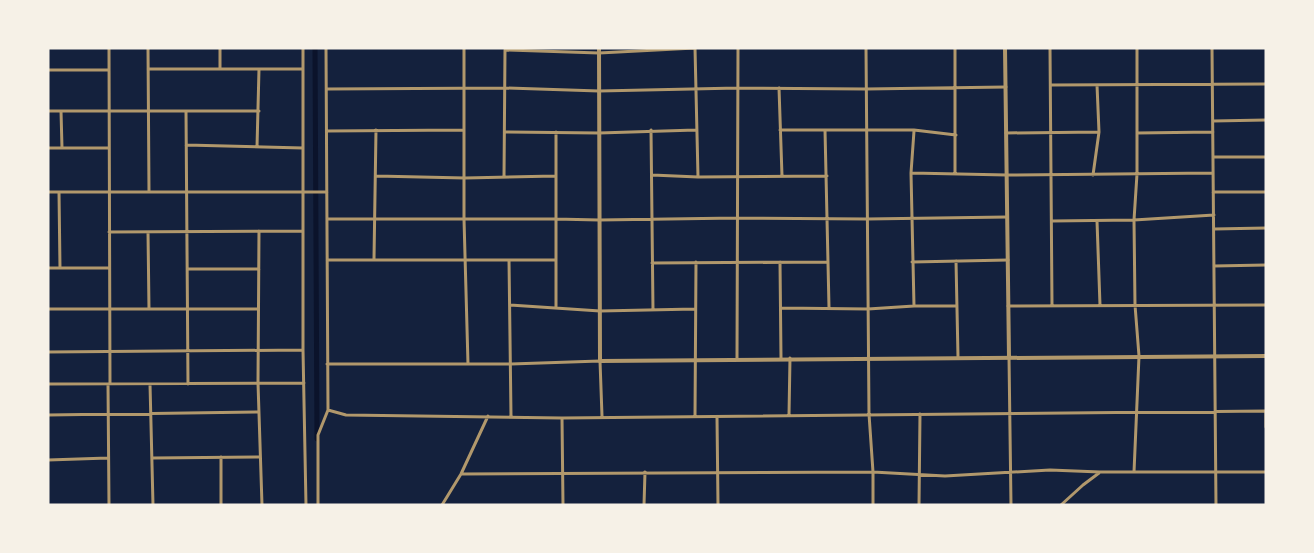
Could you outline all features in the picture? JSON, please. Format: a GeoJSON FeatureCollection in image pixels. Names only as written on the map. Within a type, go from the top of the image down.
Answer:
{"type":"FeatureCollection","features":[{"type":"Feature","properties":{"kind":"street"},"geometry":{"type":"LineString","coordinates":[[109,48],[109,505]]}},
{"type":"Feature","properties":{"kind":"street"},"geometry":{"type":"LineString","coordinates":[[148,48],[149,192]]}},
{"type":"Feature","properties":{"kind":"street"},"geometry":{"type":"LineString","coordinates":[[220,48],[220,68]]}},
{"type":"Feature","properties":{"kind":"street"},"geometry":{"type":"LineString","coordinates":[[303,48],[303,350],[306,505]]}},
{"type":"Feature","properties":{"kind":"street"},"geometry":{"type":"LineString","coordinates":[[318,505],[318,435],[328,410],[326,48]]}},
{"type":"Feature","properties":{"kind":"street"},"geometry":{"type":"LineString","coordinates":[[464,48],[464,219],[468,364]]}},
{"type":"Feature","properties":{"kind":"street"},"geometry":{"type":"LineString","coordinates":[[504,177],[505,49],[695,48],[698,177]]}},
{"type":"Feature","properties":{"kind":"street"},"geometry":{"type":"LineString","coordinates":[[737,358],[738,48]]}},
{"type":"Feature","properties":{"kind":"street"},"geometry":{"type":"LineString","coordinates":[[866,48],[868,357],[873,505]]}},
{"type":"Feature","properties":{"kind":"street"},"geometry":{"type":"LineString","coordinates":[[955,48],[955,173]]}},
{"type":"Feature","properties":{"kind":"street"},"geometry":{"type":"LineString","coordinates":[[1005,48],[1011,505]]}},
{"type":"Feature","properties":{"kind":"street"},"geometry":{"type":"LineString","coordinates":[[1050,48],[1052,306]]}},
{"type":"Feature","properties":{"kind":"street"},"geometry":{"type":"LineString","coordinates":[[1134,472],[1138,356],[1134,220],[1137,174],[1137,48]]}},
{"type":"Feature","properties":{"kind":"street"},"geometry":{"type":"LineString","coordinates":[[1212,48],[1216,505]]}},
{"type":"Feature","properties":{"kind":"street"},"geometry":{"type":"LineString","coordinates":[[599,50],[602,416]]}},
{"type":"Feature","properties":{"kind":"street"},"geometry":{"type":"LineString","coordinates":[[148,69],[303,69]]}},
{"type":"Feature","properties":{"kind":"street"},"geometry":{"type":"LineString","coordinates":[[257,147],[259,69]]}},
{"type":"Feature","properties":{"kind":"street"},"geometry":{"type":"LineString","coordinates":[[48,70],[109,70]]}},
{"type":"Feature","properties":{"kind":"street"},"geometry":{"type":"LineString","coordinates":[[1051,85],[1266,84]]}},
{"type":"Feature","properties":{"kind":"street"},"geometry":{"type":"LineString","coordinates":[[1093,175],[1099,132],[1097,85]]}},
{"type":"Feature","properties":{"kind":"street"},"geometry":{"type":"LineString","coordinates":[[327,89],[505,88],[599,91],[1006,87]]}},
{"type":"Feature","properties":{"kind":"street"},"geometry":{"type":"LineString","coordinates":[[779,88],[782,176]]}},
{"type":"Feature","properties":{"kind":"street"},"geometry":{"type":"LineString","coordinates":[[48,111],[259,111]]}},
{"type":"Feature","properties":{"kind":"street"},"geometry":{"type":"LineString","coordinates":[[61,111],[62,148]]}},
{"type":"Feature","properties":{"kind":"street"},"geometry":{"type":"LineString","coordinates":[[186,111],[188,384]]}},
{"type":"Feature","properties":{"kind":"street"},"geometry":{"type":"LineString","coordinates":[[1213,121],[1266,120]]}},
{"type":"Feature","properties":{"kind":"street"},"geometry":{"type":"LineString","coordinates":[[374,259],[376,130]]}},
{"type":"Feature","properties":{"kind":"street"},"geometry":{"type":"LineString","coordinates":[[327,131],[464,130]]}},
{"type":"Feature","properties":{"kind":"street"},"geometry":{"type":"LineString","coordinates":[[651,130],[652,310]]}},
{"type":"Feature","properties":{"kind":"street"},"geometry":{"type":"LineString","coordinates":[[505,132],[599,133],[696,130]]}},
{"type":"Feature","properties":{"kind":"street"},"geometry":{"type":"LineString","coordinates":[[780,130],[914,130],[956,135]]}},
{"type":"Feature","properties":{"kind":"street"},"geometry":{"type":"LineString","coordinates":[[825,130],[829,307]]}},
{"type":"Feature","properties":{"kind":"street"},"geometry":{"type":"LineString","coordinates":[[914,130],[910,173],[914,306]]}},
{"type":"Feature","properties":{"kind":"street"},"geometry":{"type":"LineString","coordinates":[[556,132],[556,307]]}},
{"type":"Feature","properties":{"kind":"street"},"geometry":{"type":"LineString","coordinates":[[1006,133],[1099,132]]}},
{"type":"Feature","properties":{"kind":"street"},"geometry":{"type":"LineString","coordinates":[[1137,133],[1213,132]]}},
{"type":"Feature","properties":{"kind":"street"},"geometry":{"type":"LineString","coordinates":[[186,145],[303,148]]}},
{"type":"Feature","properties":{"kind":"street"},"geometry":{"type":"LineString","coordinates":[[48,148],[108,148]]}},
{"type":"Feature","properties":{"kind":"street"},"geometry":{"type":"LineString","coordinates":[[1213,157],[1266,157]]}},
{"type":"Feature","properties":{"kind":"street"},"geometry":{"type":"LineString","coordinates":[[910,173],[1007,175],[1213,173]]}},
{"type":"Feature","properties":{"kind":"street"},"geometry":{"type":"LineString","coordinates":[[652,175],[827,176]]}},
{"type":"Feature","properties":{"kind":"street"},"geometry":{"type":"LineString","coordinates":[[376,176],[465,178],[555,176]]}},
{"type":"Feature","properties":{"kind":"street"},"geometry":{"type":"LineString","coordinates":[[48,192],[327,192]]}},
{"type":"Feature","properties":{"kind":"street"},"geometry":{"type":"LineString","coordinates":[[59,192],[60,268]]}},
{"type":"Feature","properties":{"kind":"street"},"geometry":{"type":"LineString","coordinates":[[1213,192],[1266,192]]}},
{"type":"Feature","properties":{"kind":"street"},"geometry":{"type":"LineString","coordinates":[[1052,221],[1134,220],[1214,215]]}},
{"type":"Feature","properties":{"kind":"street"},"geometry":{"type":"LineString","coordinates":[[327,219],[600,220],[1007,217]]}},
{"type":"Feature","properties":{"kind":"street"},"geometry":{"type":"LineString","coordinates":[[1097,221],[1100,305]]}},
{"type":"Feature","properties":{"kind":"street"},"geometry":{"type":"LineString","coordinates":[[1214,229],[1266,228]]}},
{"type":"Feature","properties":{"kind":"street"},"geometry":{"type":"LineString","coordinates":[[259,231],[258,383],[262,505]]}},
{"type":"Feature","properties":{"kind":"street"},"geometry":{"type":"LineString","coordinates":[[109,232],[303,231]]}},
{"type":"Feature","properties":{"kind":"street"},"geometry":{"type":"LineString","coordinates":[[148,232],[149,309]]}},
{"type":"Feature","properties":{"kind":"street"},"geometry":{"type":"LineString","coordinates":[[327,260],[556,260]]}},
{"type":"Feature","properties":{"kind":"street"},"geometry":{"type":"LineString","coordinates":[[509,260],[512,416]]}},
{"type":"Feature","properties":{"kind":"street"},"geometry":{"type":"LineString","coordinates":[[912,262],[1008,260]]}},
{"type":"Feature","properties":{"kind":"street"},"geometry":{"type":"LineString","coordinates":[[956,261],[958,357]]}},
{"type":"Feature","properties":{"kind":"street"},"geometry":{"type":"LineString","coordinates":[[695,416],[696,262]]}},
{"type":"Feature","properties":{"kind":"street"},"geometry":{"type":"LineString","coordinates":[[780,262],[782,358]]}},
{"type":"Feature","properties":{"kind":"street"},"geometry":{"type":"LineString","coordinates":[[652,263],[828,262]]}},
{"type":"Feature","properties":{"kind":"street"},"geometry":{"type":"LineString","coordinates":[[1214,266],[1266,265]]}},
{"type":"Feature","properties":{"kind":"street"},"geometry":{"type":"LineString","coordinates":[[48,268],[109,268]]}},
{"type":"Feature","properties":{"kind":"street"},"geometry":{"type":"LineString","coordinates":[[187,269],[259,269]]}},
{"type":"Feature","properties":{"kind":"street"},"geometry":{"type":"LineString","coordinates":[[1008,306],[1266,305]]}},
{"type":"Feature","properties":{"kind":"street"},"geometry":{"type":"LineString","coordinates":[[510,306],[600,311],[695,309]]}},
{"type":"Feature","properties":{"kind":"street"},"geometry":{"type":"LineString","coordinates":[[782,308],[868,309],[957,306]]}},
{"type":"Feature","properties":{"kind":"street"},"geometry":{"type":"LineString","coordinates":[[48,309],[258,309]]}},
{"type":"Feature","properties":{"kind":"street"},"geometry":{"type":"LineString","coordinates":[[48,352],[303,350]]}},
{"type":"Feature","properties":{"kind":"street"},"geometry":{"type":"LineString","coordinates":[[327,364],[511,364],[737,358],[1266,356]]}},
{"type":"Feature","properties":{"kind":"street"},"geometry":{"type":"LineString","coordinates":[[789,416],[790,358]]}},
{"type":"Feature","properties":{"kind":"street"},"geometry":{"type":"LineString","coordinates":[[48,384],[304,383]]}},
{"type":"Feature","properties":{"kind":"street"},"geometry":{"type":"LineString","coordinates":[[150,384],[153,505]]}},
{"type":"Feature","properties":{"kind":"street"},"geometry":{"type":"LineString","coordinates":[[328,410],[346,415],[562,418],[1266,411],[1266,427]]}},
{"type":"Feature","properties":{"kind":"street"},"geometry":{"type":"LineString","coordinates":[[48,416],[259,412]]}},
{"type":"Feature","properties":{"kind":"street"},"geometry":{"type":"LineString","coordinates":[[919,505],[920,414]]}},
{"type":"Feature","properties":{"kind":"street"},"geometry":{"type":"LineString","coordinates":[[442,505],[461,474],[488,416]]}},
{"type":"Feature","properties":{"kind":"street"},"geometry":{"type":"LineString","coordinates":[[717,416],[718,505]]}},
{"type":"Feature","properties":{"kind":"street"},"geometry":{"type":"LineString","coordinates":[[562,418],[563,505]]}},
{"type":"Feature","properties":{"kind":"street"},"geometry":{"type":"LineString","coordinates":[[221,457],[221,505]]}},
{"type":"Feature","properties":{"kind":"street"},"geometry":{"type":"LineString","coordinates":[[153,458],[260,457]]}},
{"type":"Feature","properties":{"kind":"street"},"geometry":{"type":"LineString","coordinates":[[48,460],[108,458]]}},
{"type":"Feature","properties":{"kind":"street"},"geometry":{"type":"LineString","coordinates":[[461,474],[718,471],[970,475],[1050,470],[1266,472]]}},
{"type":"Feature","properties":{"kind":"street"},"geometry":{"type":"LineString","coordinates":[[644,505],[645,472]]}},
{"type":"Feature","properties":{"kind":"street"},"geometry":{"type":"LineString","coordinates":[[1061,505],[1100,472]]}},
{"type":"Feature","properties":{"kind":"waterway"},"geometry":{"type":"LineString","coordinates":[[315,48],[317,439]]}}]}
